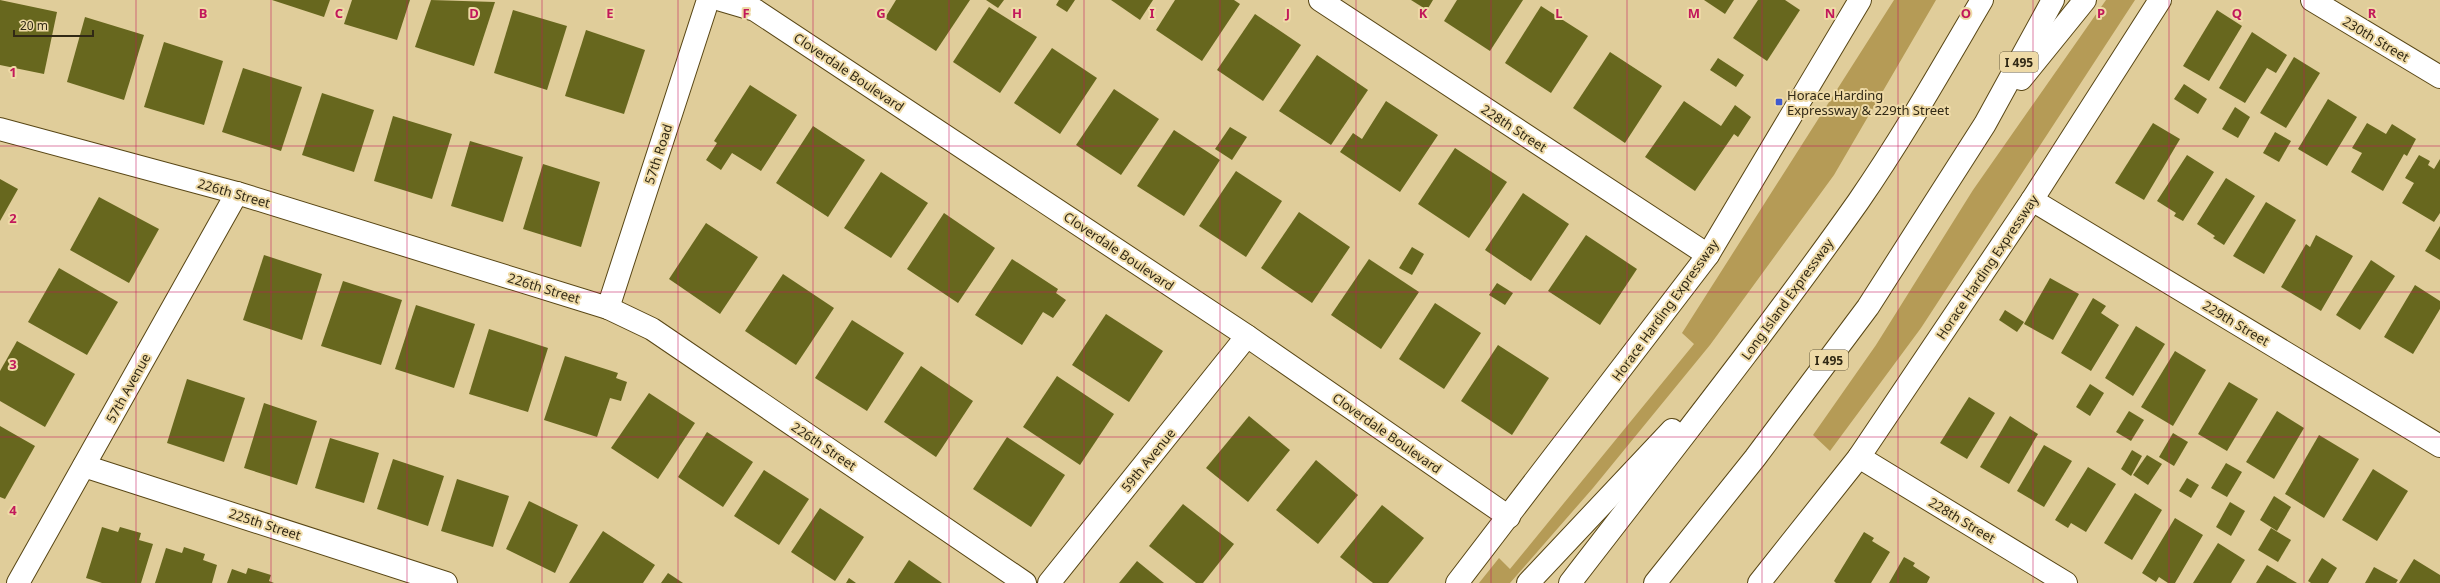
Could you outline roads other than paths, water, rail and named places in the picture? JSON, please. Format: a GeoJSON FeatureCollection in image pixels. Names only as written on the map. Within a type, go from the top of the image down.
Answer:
{"type":"FeatureCollection","features":[{"type":"Feature","properties":{"kind":"main road","name":"57th Road"},"geometry":{"type":"LineString","coordinates":[[608,308],[708,0]]}},
{"type":"Feature","properties":{"kind":"main road","name":"Cloverdale Boulevard"},"geometry":{"type":"LineString","coordinates":[[721,0],[754,10],[1247,336],[1509,517]]}},
{"type":"Feature","properties":{"kind":"main road","name":"228th Street"},"geometry":{"type":"LineString","coordinates":[[1320,0],[1708,255]]}},
{"type":"Feature","properties":{"kind":"main road","name":"Horace Harding Expressway"},"geometry":{"type":"LineString","coordinates":[[1457,583],[1708,255],[1860,0]]}},
{"type":"Feature","properties":{"kind":"main road","name":"Long Island Expressway"},"geometry":{"type":"LineString","coordinates":[[1570,583],[1754,344],[1859,201],[1924,100],[1982,0]]}},
{"type":"Feature","properties":{"kind":"main road","name":"I 495"},"geometry":{"type":"LineString","coordinates":[[1655,583],[1755,458],[1868,307],[1986,124],[2053,0]]}},
{"type":"Feature","properties":{"kind":"main road"},"geometry":{"type":"LineString","coordinates":[[1986,124],[2085,0]]}},
{"type":"Feature","properties":{"kind":"main road","name":"Horace Harding Expressway"},"geometry":{"type":"LineString","coordinates":[[1759,583],[1859,457],[2032,200],[2160,0]]}},
{"type":"Feature","properties":{"kind":"main road","name":"230th Street"},"geometry":{"type":"LineString","coordinates":[[2312,0],[2440,78]]}},
{"type":"Feature","properties":{"kind":"main road","name":"226th Street"},"geometry":{"type":"LineString","coordinates":[[0,129],[237,193],[608,308],[652,329],[1025,583]]}},
{"type":"Feature","properties":{"kind":"main road","name":"57th Avenue"},"geometry":{"type":"LineString","coordinates":[[18,583],[237,193]]}},
{"type":"Feature","properties":{"kind":"main road","name":"229th Street"},"geometry":{"type":"LineString","coordinates":[[2032,200],[2440,446]]}},
{"type":"Feature","properties":{"kind":"main road","name":"59th Avenue"},"geometry":{"type":"LineString","coordinates":[[1049,583],[1247,336]]}},
{"type":"Feature","properties":{"kind":"main road"},"geometry":{"type":"LineString","coordinates":[[1528,583],[1754,344]]}},
{"type":"Feature","properties":{"kind":"main road","name":"228th Street"},"geometry":{"type":"LineString","coordinates":[[1859,457],[2066,583]]}},
{"type":"Feature","properties":{"kind":"main road","name":"225th Street"},"geometry":{"type":"LineString","coordinates":[[84,466],[446,583]]}},
{"type":"Feature","properties":{"kind":"place","name":"Horace Harding Expressway & 229th Street"},"geometry":{"type":"Point","coordinates":[1779,102]}}]}
